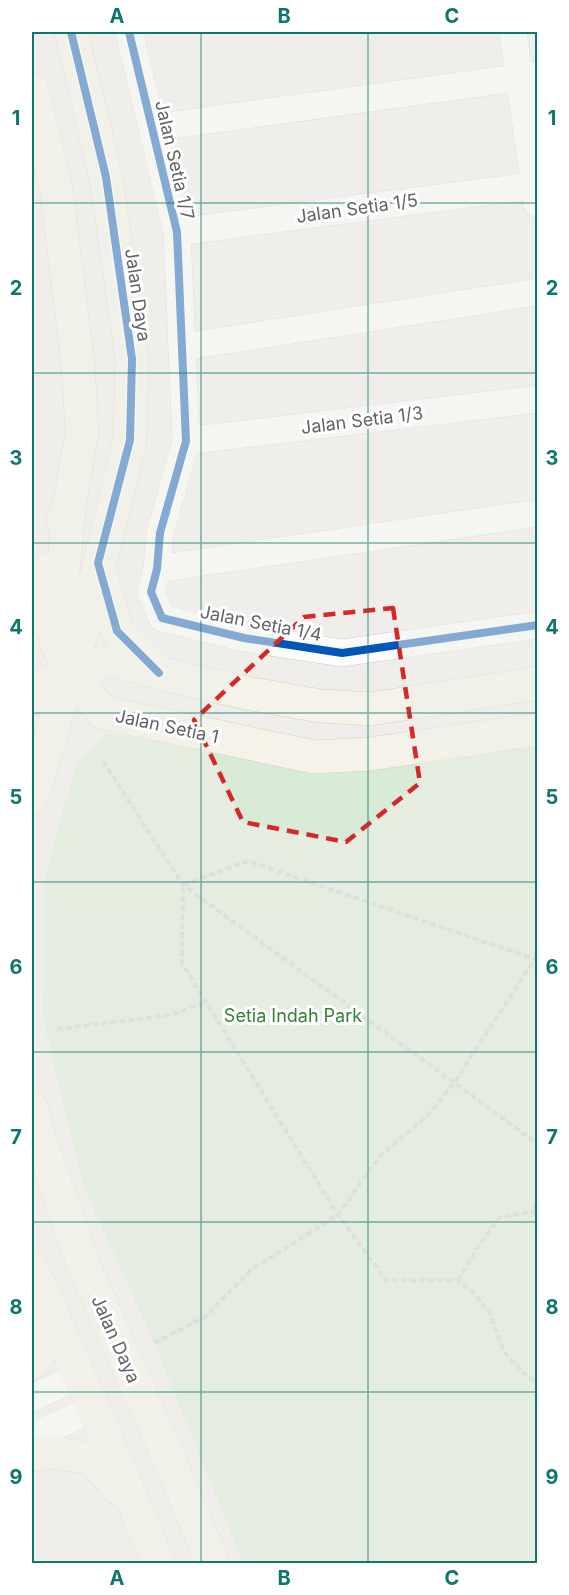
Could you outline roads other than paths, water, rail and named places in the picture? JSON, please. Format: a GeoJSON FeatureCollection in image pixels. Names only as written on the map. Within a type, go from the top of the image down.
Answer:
{"type":"FeatureCollection","features":[{"type":"Feature","properties":{"kind":"main road","name":"Jalan Daya"},"geometry":{"type":"LineString","coordinates":[[32,795],[85,622],[130,441],[132,359],[106,177],[71,32]]}},
{"type":"Feature","properties":{"kind":"main road"},"geometry":{"type":"LineString","coordinates":[[32,89],[56,187],[78,364],[82,433],[70,501],[32,624]]}},
{"type":"Feature","properties":{"kind":"main road","name":"Jalan Setia 1"},"geometry":{"type":"LineString","coordinates":[[70,501],[56,643],[71,672],[102,711],[314,757],[370,754],[537,729]]}},
{"type":"Feature","properties":{"kind":"main road"},"geometry":{"type":"LineString","coordinates":[[98,563],[117,631],[159,673]]}},
{"type":"Feature","properties":{"kind":"main road"},"geometry":{"type":"LineString","coordinates":[[32,698],[42,687],[71,672],[114,660],[241,692],[320,706],[371,709],[537,683]]}},
{"type":"Feature","properties":{"kind":"main road"},"geometry":{"type":"LineString","coordinates":[[32,795],[64,741],[81,726],[105,717],[147,722]]}},
{"type":"Feature","properties":{"kind":"main road","name":"Jalan Daya"},"geometry":{"type":"LineString","coordinates":[[32,1109],[37,1131],[84,1266],[213,1563]]}},
{"type":"Feature","properties":{"kind":"main road"},"geometry":{"type":"LineString","coordinates":[[84,1266],[109,1359],[102,1400]]}},
{"type":"Feature","properties":{"kind":"main road"},"geometry":{"type":"LineString","coordinates":[[32,1364],[46,1332],[33,1272]]}},
{"type":"Feature","properties":{"kind":"main road"},"geometry":{"type":"LineString","coordinates":[[33,1272],[80,1376],[102,1400],[159,1563]]}},
{"type":"Feature","properties":{"kind":"main road"},"geometry":{"type":"LineString","coordinates":[[102,1400],[134,1407],[170,1461]]}},
{"type":"Feature","properties":{"kind":"main road"},"geometry":{"type":"LineString","coordinates":[[32,1455],[47,1452],[92,1458],[115,1481],[145,1528]]}},
{"type":"Feature","properties":{"kind":"street","name":"Jalan Setia 1/7"},"geometry":{"type":"LineString","coordinates":[[129,32],[177,232],[186,441]]}},
{"type":"Feature","properties":{"kind":"street"},"geometry":{"type":"LineString","coordinates":[[513,32],[529,76],[536,191]]}},
{"type":"Feature","properties":{"kind":"street"},"geometry":{"type":"LineString","coordinates":[[152,128],[529,76]]}},
{"type":"Feature","properties":{"kind":"street","name":"Jalan Setia 1/5"},"geometry":{"type":"LineString","coordinates":[[177,232],[536,191]]}},
{"type":"Feature","properties":{"kind":"street"},"geometry":{"type":"LineString","coordinates":[[182,348],[537,292]]}},
{"type":"Feature","properties":{"kind":"street","name":"Jalan Setia 1/3"},"geometry":{"type":"LineString","coordinates":[[186,441],[537,399]]}},
{"type":"Feature","properties":{"kind":"street","name":"Jalan Setia 1/4"},"geometry":{"type":"LineString","coordinates":[[186,441],[160,533],[157,569],[151,592],[162,618],[244,638],[342,653],[537,625]]}},
{"type":"Feature","properties":{"kind":"street"},"geometry":{"type":"LineString","coordinates":[[157,569],[537,513]]}},
{"type":"Feature","properties":{"kind":"street"},"geometry":{"type":"LineString","coordinates":[[32,1398],[80,1376]]}},
{"type":"Feature","properties":{"kind":"street"},"geometry":{"type":"LineString","coordinates":[[32,1436],[102,1400]]}},
{"type":"Feature","properties":{"kind":"park label","name":"Setia Indah Park"},"geometry":{"type":"Point","coordinates":[293,1015]}}]}
